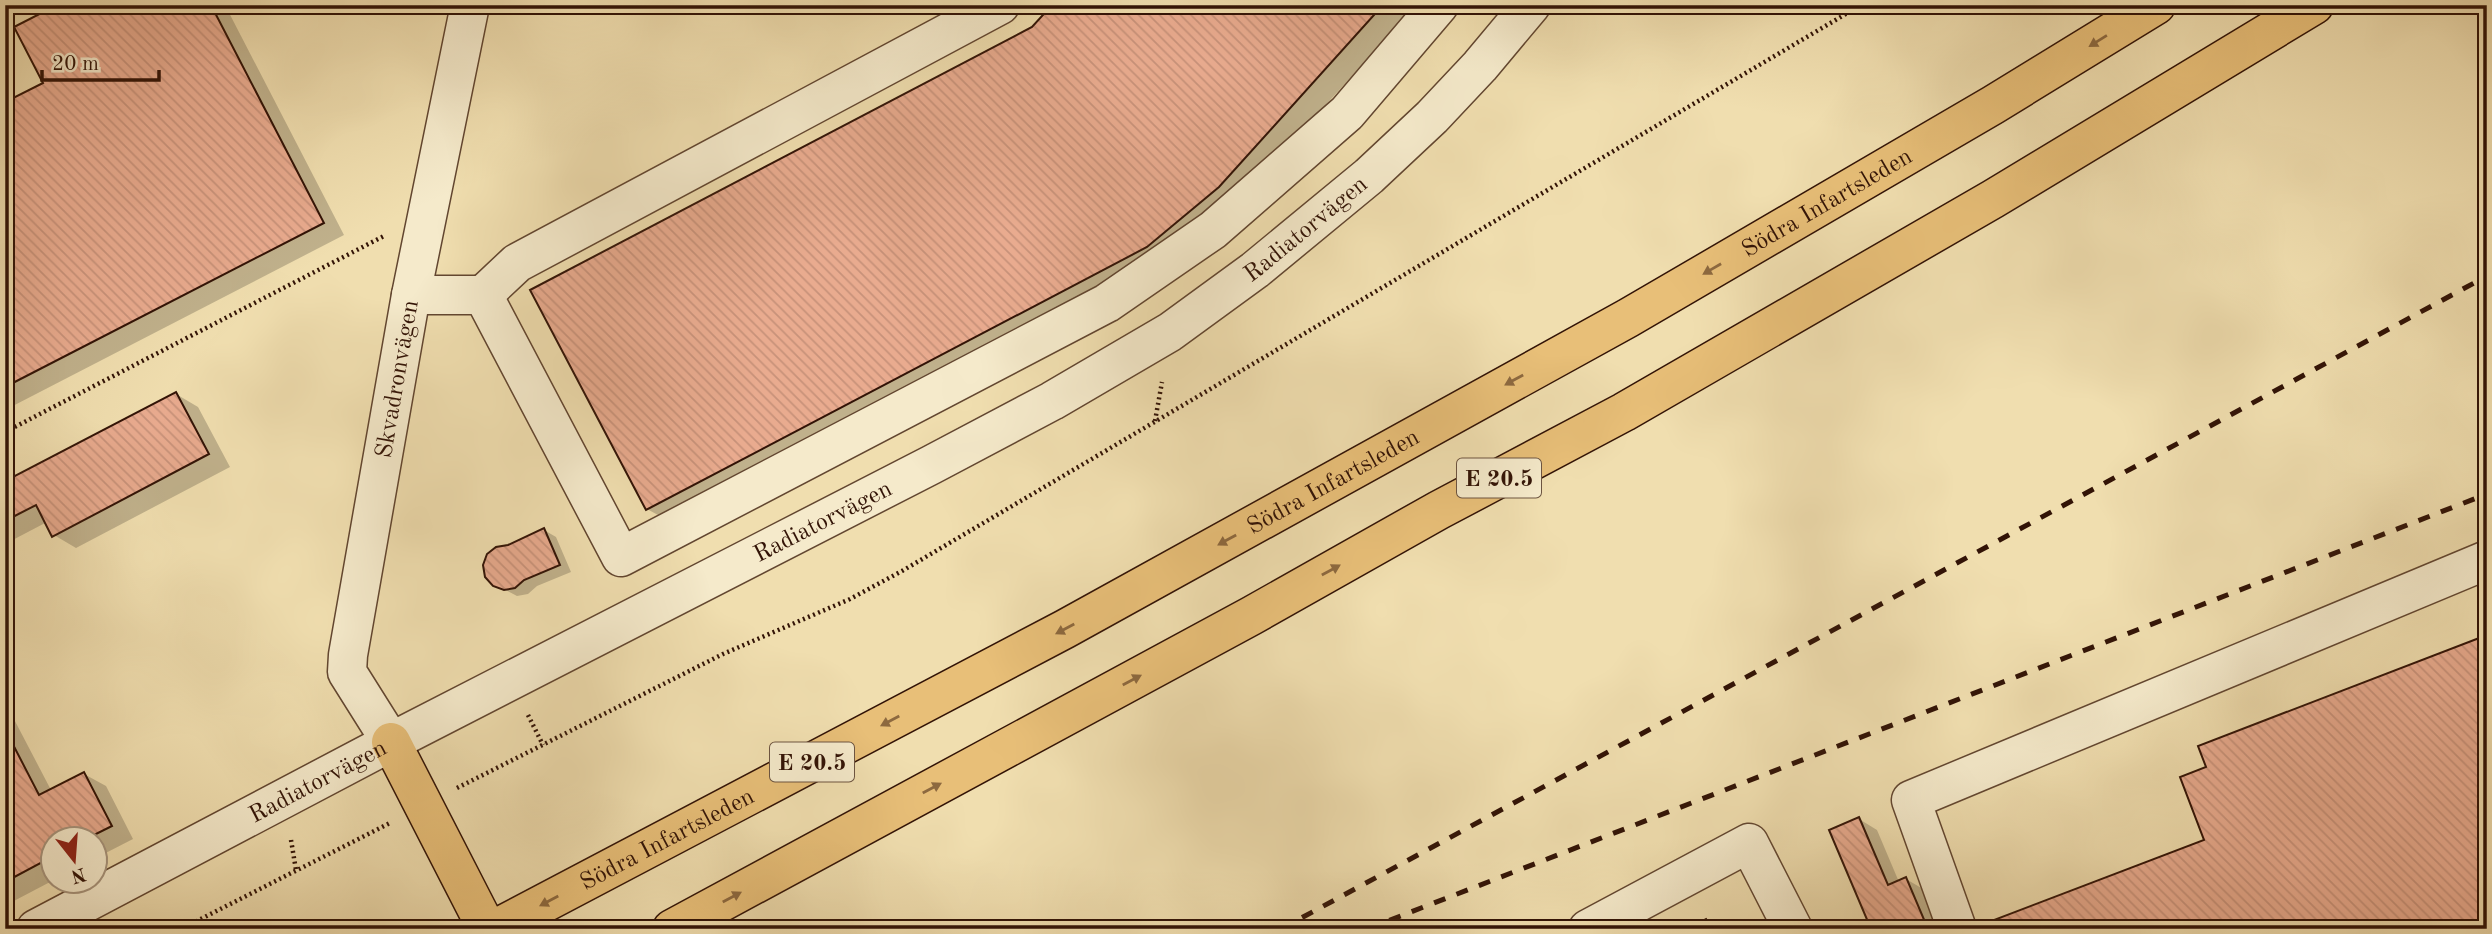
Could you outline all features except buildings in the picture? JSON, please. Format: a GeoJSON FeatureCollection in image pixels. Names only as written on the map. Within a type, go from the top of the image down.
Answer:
{"type":"FeatureCollection","features":[{"type":"Feature","properties":{"kind":"main road","name":"Södra Infartsleden"},"geometry":{"type":"LineString","coordinates":[[495,929],[1065,629],[1628,318],[1993,105],[2156,5]]}},
{"type":"Feature","properties":{"kind":"main road","name":"E 20.5"},"geometry":{"type":"LineString","coordinates":[[672,929],[1624,412],[1993,199],[2314,5]]}},
{"type":"Feature","properties":{"kind":"main road"},"geometry":{"type":"LineString","coordinates":[[391,742],[487,929]]}},
{"type":"Feature","properties":{"kind":"street","name":"Skvadronvägen"},"geometry":{"type":"LineString","coordinates":[[391,742],[347,672],[348,655],[426,215],[470,5]]}},
{"type":"Feature","properties":{"kind":"street"},"geometry":{"type":"LineString","coordinates":[[411,295],[483,295],[517,263],[1000,5]]}},
{"type":"Feature","properties":{"kind":"street"},"geometry":{"type":"LineString","coordinates":[[483,295],[621,557],[1118,296],[1213,230],[1347,113],[1439,5]]}},
{"type":"Feature","properties":{"kind":"street","name":"Radiatorvägen"},"geometry":{"type":"LineString","coordinates":[[36,929],[391,742],[1040,407],[1170,332],[1255,270],[1369,176],[1471,76],[1531,5]]}},
{"type":"Feature","properties":{"kind":"street"},"geometry":{"type":"LineString","coordinates":[[1957,929],[1911,800],[2487,560]]}},
{"type":"Feature","properties":{"kind":"street"},"geometry":{"type":"LineString","coordinates":[[1588,929],[1749,843],[1793,929]]}},
{"type":"Feature","properties":{"kind":"path"},"geometry":{"type":"LineString","coordinates":[[181,929],[723,654],[850,599],[902,571],[1861,5]]}},
{"type":"Feature","properties":{"kind":"path"},"geometry":{"type":"LineString","coordinates":[[5,432],[426,215]]}},
{"type":"Feature","properties":{"kind":"path"},"geometry":{"type":"LineString","coordinates":[[528,715],[542,745]]}},
{"type":"Feature","properties":{"kind":"railway"},"geometry":{"type":"LineString","coordinates":[[1281,929],[2487,276]]}},
{"type":"Feature","properties":{"kind":"railway"},"geometry":{"type":"LineString","coordinates":[[1367,929],[2487,494]]}}]}
